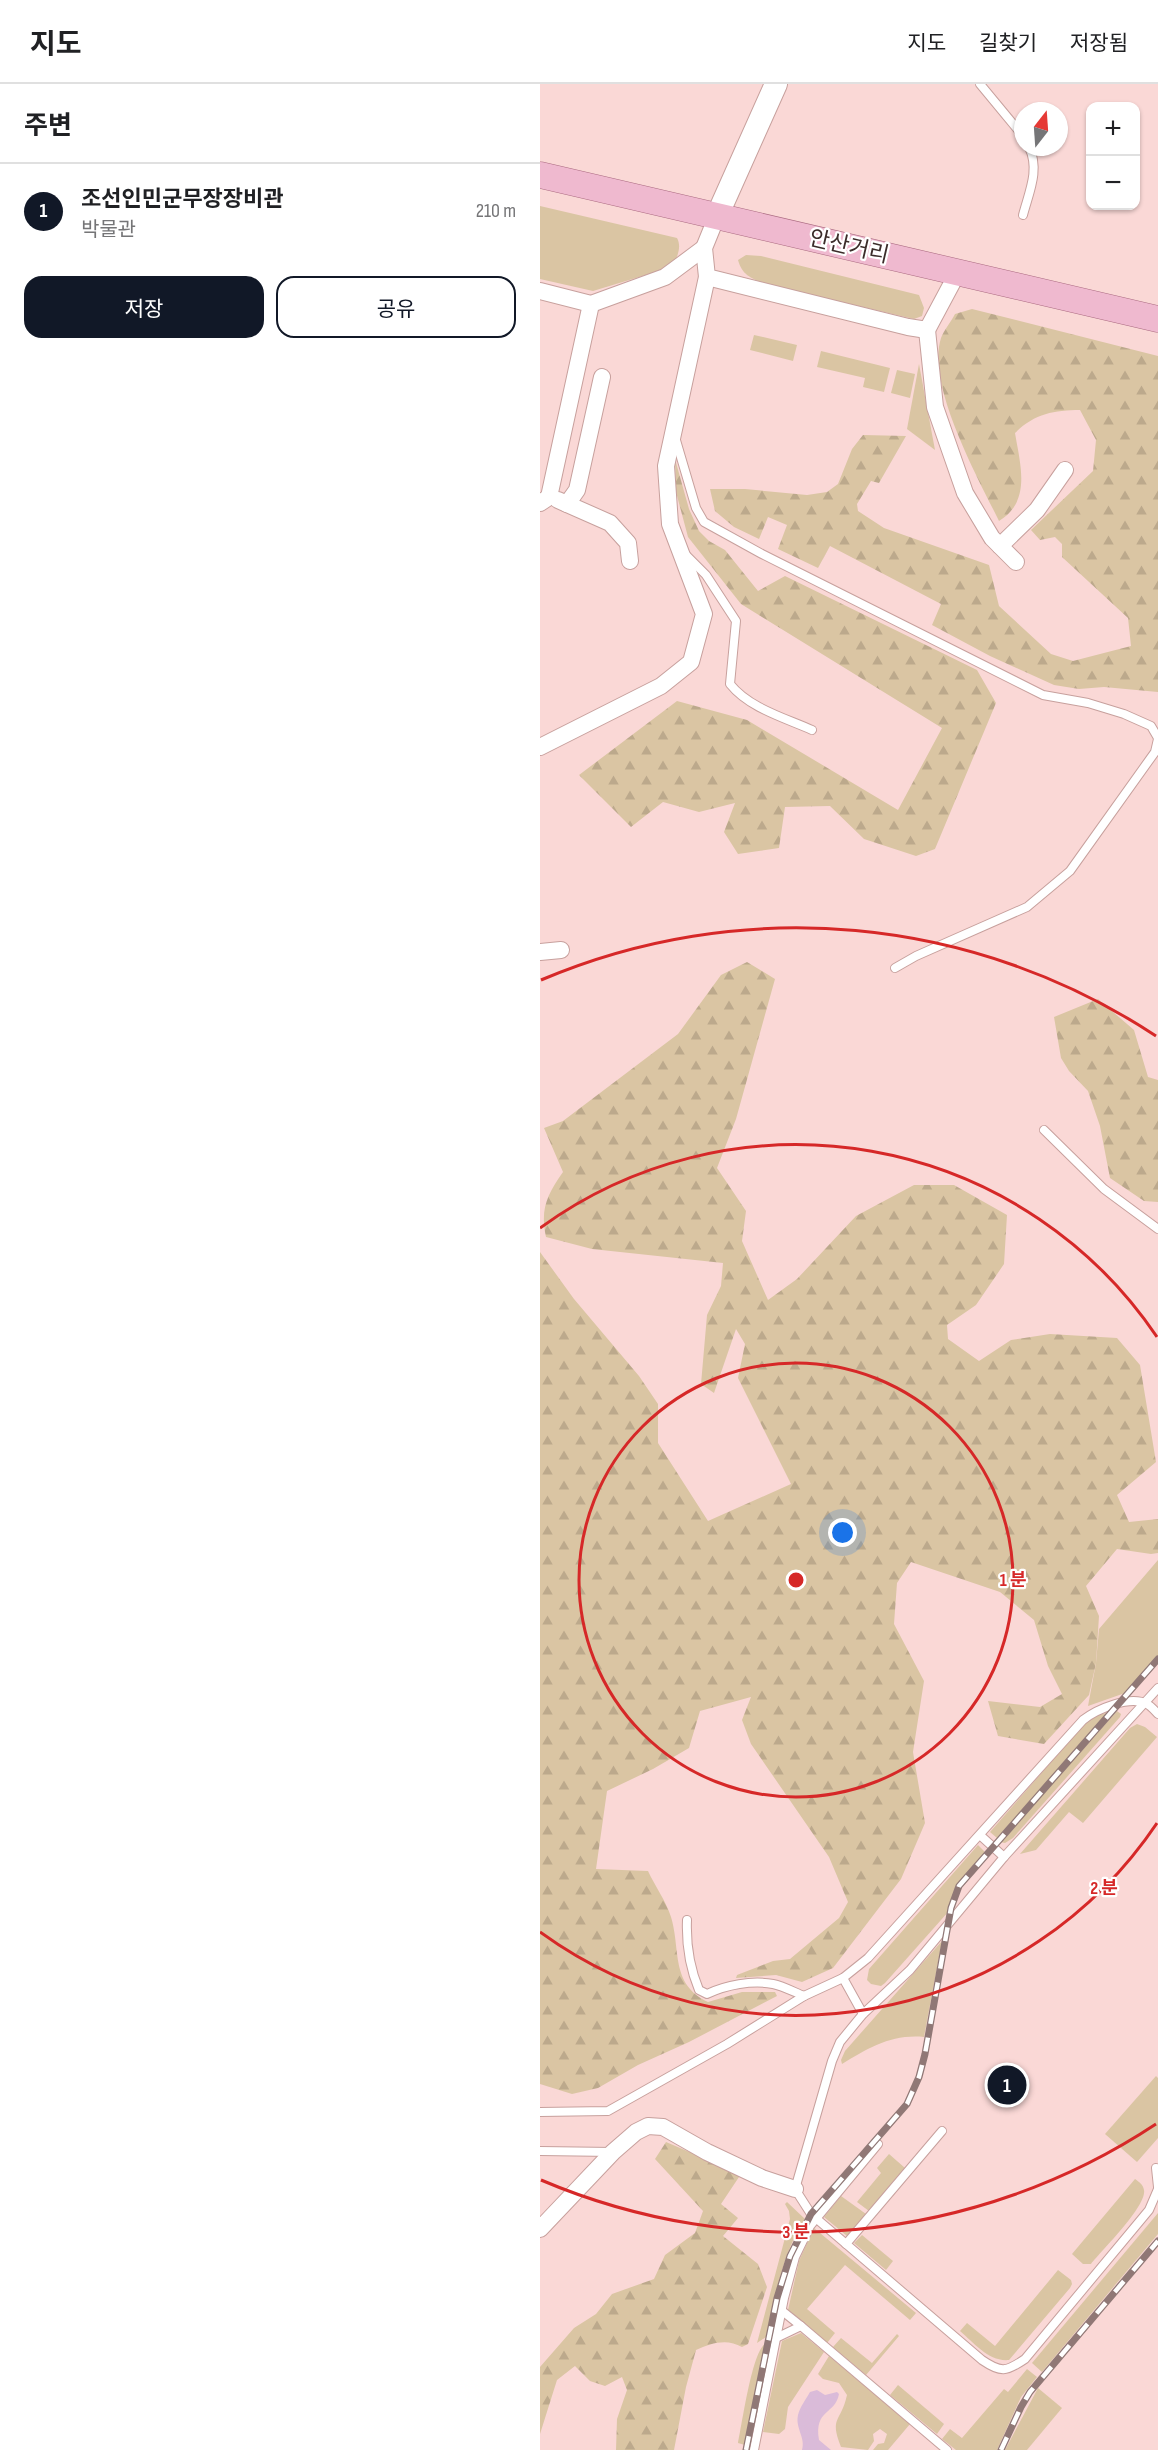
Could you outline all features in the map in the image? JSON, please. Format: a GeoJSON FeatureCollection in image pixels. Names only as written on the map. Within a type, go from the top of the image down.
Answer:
{"type":"FeatureCollection","features":[{"type":"Feature","properties":{"kind":"main road","name":"안산거리"},"geometry":{"type":"LineString","coordinates":[[540,175],[1158,319]]}},
{"type":"Feature","properties":{"kind":"street"},"geometry":{"type":"LineString","coordinates":[[540,747],[661,686],[691,662],[704,614],[670,524],[666,466],[707,277],[704,248],[776,84]]}},
{"type":"Feature","properties":{"kind":"street"},"geometry":{"type":"LineString","coordinates":[[540,291],[591,304],[665,277],[704,248]]}},
{"type":"Feature","properties":{"kind":"street"},"geometry":{"type":"LineString","coordinates":[[958,272],[927,330],[935,407],[965,493],[992,538],[1016,562]]}},
{"type":"Feature","properties":{"kind":"street"},"geometry":{"type":"LineString","coordinates":[[707,277],[927,330]]}},
{"type":"Feature","properties":{"kind":"street"},"geometry":{"type":"LineString","coordinates":[[591,304],[544,500],[567,504],[610,523],[628,543],[630,561]]}},
{"type":"Feature","properties":{"kind":"street"},"geometry":{"type":"LineString","coordinates":[[567,504],[577,490],[602,377]]}},
{"type":"Feature","properties":{"kind":"street"},"geometry":{"type":"LineString","coordinates":[[1000,546],[1037,510],[1065,470]]}},
{"type":"Feature","properties":{"kind":"street"},"geometry":{"type":"LineString","coordinates":[[540,952],[561,951]]}},
{"type":"Feature","properties":{"kind":"street"},"geometry":{"type":"LineString","coordinates":[[540,2229],[613,2152],[636,2132],[648,2126],[663,2127],[706,2152],[762,2178],[795,2189]]}},
{"type":"Feature","properties":{"kind":"lane"},"geometry":{"type":"LineString","coordinates":[[980,84],[1014,125]]}},
{"type":"Feature","properties":{"kind":"lane"},"geometry":{"type":"LineString","coordinates":[[1023,215],[1035,171],[1034,156]]}},
{"type":"Feature","properties":{"kind":"lane"},"geometry":{"type":"LineString","coordinates":[[674,431],[696,508],[704,522],[762,554],[1042,695],[1088,703],[1124,714],[1151,726],[1158,739],[1155,752],[1070,871],[1027,908],[916,956],[895,968]]}},
{"type":"Feature","properties":{"kind":"lane"},"geometry":{"type":"LineString","coordinates":[[679,548],[706,575],[736,621],[730,684],[736,691],[759,706],[812,730]]}},
{"type":"Feature","properties":{"kind":"lane"},"geometry":{"type":"LineString","coordinates":[[1044,1130],[1104,1189],[1158,1229]]}},
{"type":"Feature","properties":{"kind":"lane"},"geometry":{"type":"LineString","coordinates":[[1156,2168],[1158,2188],[1149,2210],[1025,2360],[1010,2369],[996,2369],[982,2360],[816,2218],[795,2189],[832,2061],[840,2042],[863,2014],[910,1970],[1004,1857],[1158,1688]]}},
{"type":"Feature","properties":{"kind":"lane"},"geometry":{"type":"LineString","coordinates":[[540,2112],[608,2111],[727,2044],[804,1996],[843,1978],[868,1958],[981,1836],[1083,1720],[1094,1711],[1120,1702],[1146,1703],[1158,1714]]}},
{"type":"Feature","properties":{"kind":"lane"},"geometry":{"type":"LineString","coordinates":[[981,1836],[1004,1857]]}},
{"type":"Feature","properties":{"kind":"lane"},"geometry":{"type":"LineString","coordinates":[[687,1920],[686,1942],[690,1969],[699,1990],[707,1994],[720,1988],[764,1983],[774,1984],[804,1996]]}},
{"type":"Feature","properties":{"kind":"lane"},"geometry":{"type":"LineString","coordinates":[[843,1978],[863,2014]]}},
{"type":"Feature","properties":{"kind":"lane"},"geometry":{"type":"LineString","coordinates":[[846,2244],[942,2131]]}},
{"type":"Feature","properties":{"kind":"lane"},"geometry":{"type":"LineString","coordinates":[[754,2450],[781,2310],[795,2257],[810,2226],[878,2144]]}},
{"type":"Feature","properties":{"kind":"lane"},"geometry":{"type":"LineString","coordinates":[[540,2151],[613,2152]]}},
{"type":"Feature","properties":{"kind":"lane"},"geometry":{"type":"LineString","coordinates":[[781,2310],[947,2450]]}},
{"type":"Feature","properties":{"kind":"lane"},"geometry":{"type":"LineString","coordinates":[[776,2338],[801,2326]]}},
{"type":"Feature","properties":{"kind":"green space"},"geometry":{"type":"Polygon","coordinates":[[[540,206],[677,238],[679,249],[677,256],[672,267],[593,291],[540,279],[540,206]]]}},
{"type":"Feature","properties":{"kind":"green space"},"geometry":{"type":"Polygon","coordinates":[[[746,255],[761,256],[919,295],[924,308],[922,316],[914,319],[765,284],[751,278],[742,269],[738,260],[746,255]]]}},
{"type":"Feature","properties":{"kind":"green space"},"geometry":{"type":"Polygon","coordinates":[[[972,309],[1158,356],[1158,692],[1104,687],[1079,689],[1054,685],[990,656],[932,625],[941,604],[830,546],[818,568],[778,549],[787,525],[768,517],[759,539],[734,527],[715,511],[710,489],[745,489],[807,495],[827,492],[838,484],[852,449],[863,435],[906,436],[879,483],[871,481],[857,504],[858,511],[884,528],[989,565],[999,606],[1051,654],[1073,661],[1131,646],[1128,618],[1062,557],[1062,544],[1055,537],[1040,540],[1031,530],[1093,471],[1096,440],[1080,410],[1045,414],[1030,421],[1015,433],[1021,469],[1020,493],[1009,513],[999,521],[967,457],[947,405],[938,358],[941,338],[955,314],[972,309]]]}},
{"type":"Feature","properties":{"kind":"green space"},"geometry":{"type":"Polygon","coordinates":[[[754,335],[797,345],[793,361],[750,350],[754,335]]]}},
{"type":"Feature","properties":{"kind":"green space"},"geometry":{"type":"Polygon","coordinates":[[[821,351],[890,368],[884,392],[863,387],[865,378],[817,367],[821,351]]]}},
{"type":"Feature","properties":{"kind":"green space"},"geometry":{"type":"Polygon","coordinates":[[[919,364],[935,450],[907,429],[919,364]]]}},
{"type":"Feature","properties":{"kind":"green space"},"geometry":{"type":"Polygon","coordinates":[[[897,370],[915,374],[910,398],[891,393],[897,370]]]}},
{"type":"Feature","properties":{"kind":"green space"},"geometry":{"type":"Polygon","coordinates":[[[675,459],[689,509],[699,531],[709,541],[725,550],[758,591],[785,576],[977,670],[996,703],[935,849],[916,856],[864,839],[830,806],[785,807],[779,848],[738,854],[724,832],[735,803],[699,812],[663,802],[631,827],[579,775],[677,701],[747,720],[898,810],[942,728],[741,604],[688,537],[676,492],[675,459]]]}},
{"type":"Feature","properties":{"kind":"green space"},"geometry":{"type":"Polygon","coordinates":[[[747,962],[775,979],[736,1119],[717,1168],[746,1211],[742,1241],[768,1300],[797,1279],[856,1216],[914,1185],[954,1185],[1007,1215],[1004,1264],[976,1305],[947,1325],[948,1339],[979,1361],[1011,1340],[1050,1334],[1117,1338],[1140,1365],[1156,1462],[1117,1495],[1129,1522],[1158,1519],[1158,1553],[1117,1549],[1086,1586],[1099,1616],[1096,1663],[1089,1695],[1044,1744],[998,1736],[988,1701],[1040,1707],[1062,1694],[1048,1666],[1034,1620],[1000,1592],[911,1562],[897,1583],[894,1624],[924,1681],[913,1752],[925,1823],[901,1879],[833,1968],[802,1982],[776,1975],[736,1978],[737,1975],[773,1961],[790,1959],[839,1918],[848,1902],[829,1857],[751,1744],[742,1720],[751,1697],[700,1711],[689,1748],[653,1769],[607,1791],[596,1869],[648,1871],[671,1917],[679,1965],[688,1986],[696,1995],[708,2002],[742,1992],[775,1992],[777,1996],[689,2042],[638,2065],[598,2088],[572,2094],[540,2084],[540,1252],[574,1299],[639,1376],[658,1404],[658,1443],[708,1521],[791,1484],[738,1378],[745,1344],[736,1329],[714,1393],[701,1384],[707,1315],[721,1286],[723,1263],[592,1249],[546,1237],[544,1218],[546,1203],[563,1172],[544,1128],[563,1121],[678,1034],[721,975],[747,962]]]}},
{"type":"Feature","properties":{"kind":"green space"},"geometry":{"type":"Polygon","coordinates":[[[1098,999],[1134,1030],[1148,1077],[1158,1080],[1158,1202],[1144,1201],[1110,1178],[1100,1126],[1088,1091],[1069,1071],[1061,1058],[1054,1017],[1098,999]]]}},
{"type":"Feature","properties":{"kind":"green space"},"geometry":{"type":"Polygon","coordinates":[[[1158,1560],[1158,1656],[1125,1693],[1088,1706],[1096,1663],[1099,1629],[1158,1560]]]}},
{"type":"Feature","properties":{"kind":"green space"},"geometry":{"type":"Polygon","coordinates":[[[1117,1711],[1121,1714],[1120,1717],[1013,1838],[1005,1843],[1000,1842],[1117,1711]]]}},
{"type":"Feature","properties":{"kind":"green space"},"geometry":{"type":"Polygon","coordinates":[[[1107,1713],[997,1838],[990,1832],[1086,1722],[1096,1715],[1107,1713]]]}},
{"type":"Feature","properties":{"kind":"green space"},"geometry":{"type":"Polygon","coordinates":[[[1137,1724],[1145,1727],[1157,1737],[1083,1823],[1069,1812],[1036,1850],[1020,1854],[1130,1728],[1137,1724]]]}},
{"type":"Feature","properties":{"kind":"green space"},"geometry":{"type":"Polygon","coordinates":[[[978,1845],[985,1852],[958,1886],[949,1911],[885,1983],[881,1986],[871,1984],[867,1980],[869,1969],[978,1845]]]}},
{"type":"Feature","properties":{"kind":"green space"},"geometry":{"type":"Polygon","coordinates":[[[942,1941],[924,2037],[901,2038],[881,2043],[842,2064],[841,2060],[845,2051],[942,1941]]]}},
{"type":"Feature","properties":{"kind":"green space"},"geometry":{"type":"Polygon","coordinates":[[[1156,2076],[1158,2078],[1158,2138],[1137,2162],[1105,2134],[1156,2076]]]}},
{"type":"Feature","properties":{"kind":"green space"},"geometry":{"type":"Polygon","coordinates":[[[666,2142],[741,2174],[721,2204],[738,2218],[723,2236],[758,2264],[767,2287],[748,2344],[742,2347],[719,2342],[696,2350],[686,2387],[674,2450],[616,2450],[617,2419],[627,2390],[622,2377],[605,2386],[590,2381],[575,2366],[557,2380],[540,2434],[540,2367],[574,2328],[596,2314],[612,2294],[654,2279],[665,2255],[695,2233],[703,2211],[655,2159],[666,2142]]]}},
{"type":"Feature","properties":{"kind":"green space"},"geometry":{"type":"Polygon","coordinates":[[[889,2154],[905,2168],[869,2211],[857,2202],[881,2173],[877,2168],[889,2154]]]}},
{"type":"Feature","properties":{"kind":"green space"},"geometry":{"type":"Polygon","coordinates":[[[1135,2179],[1144,2190],[1139,2206],[1091,2264],[1083,2264],[1072,2254],[1135,2179]]]}},
{"type":"Feature","properties":{"kind":"green space"},"geometry":{"type":"Polygon","coordinates":[[[841,2196],[866,2214],[847,2236],[824,2217],[841,2196]]]}},
{"type":"Feature","properties":{"kind":"green space"},"geometry":{"type":"Polygon","coordinates":[[[787,2202],[805,2219],[785,2261],[766,2337],[757,2343],[790,2219],[785,2204],[787,2202]]]}},
{"type":"Feature","properties":{"kind":"green space"},"geometry":{"type":"Polygon","coordinates":[[[1158,2213],[1158,2234],[1042,2372],[1032,2363],[1158,2213]]]}},
{"type":"Feature","properties":{"kind":"green space"},"geometry":{"type":"Polygon","coordinates":[[[814,2228],[916,2313],[910,2320],[845,2265],[807,2309],[835,2333],[827,2343],[788,2310],[799,2261],[814,2228]]]}},
{"type":"Feature","properties":{"kind":"green space"},"geometry":{"type":"Polygon","coordinates":[[[862,2235],[893,2261],[886,2270],[854,2243],[862,2235]]]}},
{"type":"Feature","properties":{"kind":"green space"},"geometry":{"type":"Polygon","coordinates":[[[1058,2270],[1071,2280],[1070,2288],[1009,2360],[988,2355],[960,2331],[967,2323],[995,2346],[1058,2270]]]}},
{"type":"Feature","properties":{"kind":"green space"},"geometry":{"type":"Polygon","coordinates":[[[801,2333],[824,2352],[788,2407],[785,2429],[779,2434],[763,2432],[782,2341],[801,2333]]]}},
{"type":"Feature","properties":{"kind":"green space"},"geometry":{"type":"Polygon","coordinates":[[[897,2334],[899,2336],[866,2375],[833,2347],[841,2338],[872,2363],[897,2334]]]}},
{"type":"Feature","properties":{"kind":"green space"},"geometry":{"type":"Polygon","coordinates":[[[765,2344],[745,2445],[738,2443],[745,2406],[756,2360],[765,2344]]]}},
{"type":"Feature","properties":{"kind":"green space"},"geometry":{"type":"Polygon","coordinates":[[[829,2356],[910,2424],[888,2450],[873,2450],[878,2444],[884,2443],[887,2434],[880,2429],[873,2434],[874,2441],[868,2450],[841,2447],[836,2424],[847,2395],[839,2383],[823,2379],[818,2374],[829,2356]]]}},
{"type":"Feature","properties":{"kind":"green space"},"geometry":{"type":"Polygon","coordinates":[[[1027,2369],[1037,2377],[1021,2397],[997,2450],[956,2450],[942,2439],[950,2429],[962,2438],[1004,2389],[1008,2392],[1027,2369]]]}},
{"type":"Feature","properties":{"kind":"green space"},"geometry":{"type":"Polygon","coordinates":[[[898,2385],[944,2424],[937,2434],[890,2395],[898,2385]]]}},
{"type":"Feature","properties":{"kind":"green space"},"geometry":{"type":"Polygon","coordinates":[[[1038,2388],[1062,2408],[1027,2450],[1005,2450],[1038,2388]]]}},
{"type":"Feature","properties":{"kind":"shaded area"},"geometry":{"type":"Polygon","coordinates":[[[817,2390],[825,2395],[837,2392],[839,2394],[837,2401],[822,2417],[818,2430],[819,2440],[831,2450],[802,2450],[803,2441],[797,2420],[798,2415],[810,2392],[817,2390]]]}},
{"type":"Feature","properties":{"kind":"railway"},"geometry":{"type":"LineString","coordinates":[[746,2450],[777,2298],[790,2256],[811,2214],[907,2104],[919,2077],[951,1908],[959,1886],[1158,1659]]}},
{"type":"Feature","properties":{"kind":"railway"},"geometry":{"type":"LineString","coordinates":[[1001,2450],[1030,2392],[1158,2241]]}},
{"type":"Feature","properties":{"kind":"place","name":"조선인민군무장장비관"},"geometry":{"type":"Point","coordinates":[1007,2085]}}]}
